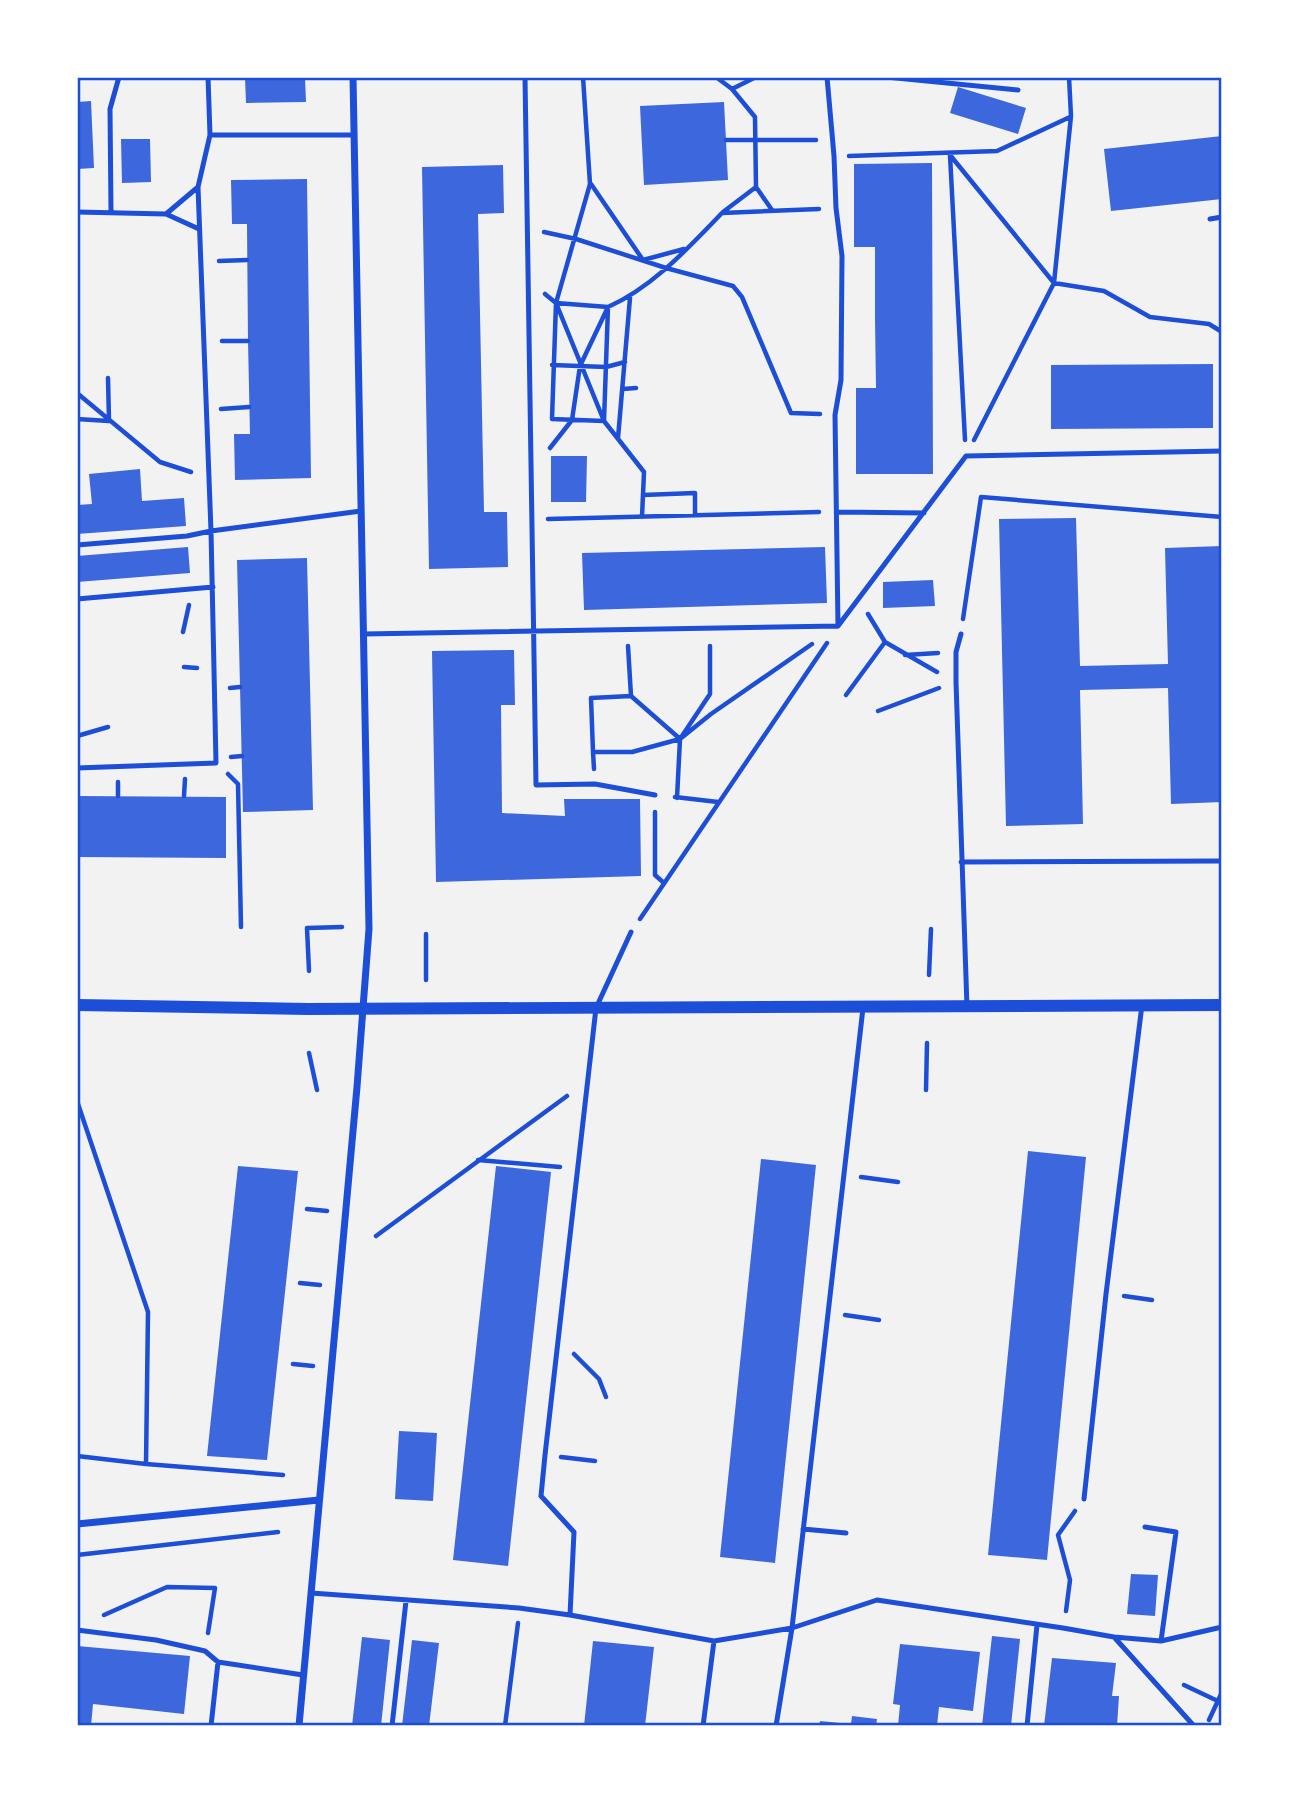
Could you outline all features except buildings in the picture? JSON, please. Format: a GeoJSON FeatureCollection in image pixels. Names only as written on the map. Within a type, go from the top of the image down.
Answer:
{"type":"FeatureCollection","features":[{"type":"Feature","properties":{"kind":"street"},"geometry":{"type":"LineString","coordinates":[[299,1726],[369,929],[353,77]]}},
{"type":"Feature","properties":{"kind":"street"},"geometry":{"type":"LineString","coordinates":[[77,1006],[863,1008],[1222,1005]]}},
{"type":"Feature","properties":{"kind":"street"},"geometry":{"type":"LineString","coordinates":[[77,1524],[319,1500]]}},
{"type":"Feature","properties":{"kind":"lane"},"geometry":{"type":"LineString","coordinates":[[110,211],[110,109],[119,77]]}},
{"type":"Feature","properties":{"kind":"lane"},"geometry":{"type":"LineString","coordinates":[[77,768],[216,762],[213,587],[198,187],[210,135],[208,77]]}},
{"type":"Feature","properties":{"kind":"lane"},"geometry":{"type":"LineString","coordinates":[[525,77],[536,785],[595,784],[655,795]]}},
{"type":"Feature","properties":{"kind":"lane"},"geometry":{"type":"LineString","coordinates":[[827,77],[842,256],[841,380],[835,415],[838,626]]}},
{"type":"Feature","properties":{"kind":"lane"},"geometry":{"type":"LineString","coordinates":[[886,77],[1018,90]]}},
{"type":"Feature","properties":{"kind":"lane"},"geometry":{"type":"LineString","coordinates":[[210,135],[354,135]]}},
{"type":"Feature","properties":{"kind":"lane"},"geometry":{"type":"LineString","coordinates":[[166,214],[198,187]]}},
{"type":"Feature","properties":{"kind":"lane"},"geometry":{"type":"LineString","coordinates":[[77,212],[166,214],[199,229]]}},
{"type":"Feature","properties":{"kind":"lane"},"geometry":{"type":"LineString","coordinates":[[1210,219],[1222,218]]}},
{"type":"Feature","properties":{"kind":"lane"},"geometry":{"type":"LineString","coordinates":[[838,626],[966,456],[1222,451]]}},
{"type":"Feature","properties":{"kind":"lane"},"geometry":{"type":"LineString","coordinates":[[77,545],[187,536],[361,511]]}},
{"type":"Feature","properties":{"kind":"lane"},"geometry":{"type":"LineString","coordinates":[[838,512],[923,513]]}},
{"type":"Feature","properties":{"kind":"lane"},"geometry":{"type":"LineString","coordinates":[[77,598],[213,587]]}},
{"type":"Feature","properties":{"kind":"lane"},"geometry":{"type":"LineString","coordinates":[[363,634],[838,626]]}},
{"type":"Feature","properties":{"kind":"lane"},"geometry":{"type":"LineString","coordinates":[[961,634],[956,652],[956,682],[967,1007]]}},
{"type":"Feature","properties":{"kind":"lane"},"geometry":{"type":"LineString","coordinates":[[961,862],[1222,861]]}},
{"type":"Feature","properties":{"kind":"lane"},"geometry":{"type":"LineString","coordinates":[[570,1615],[574,1532],[541,1496],[596,1008],[631,932]]}},
{"type":"Feature","properties":{"kind":"lane"},"geometry":{"type":"LineString","coordinates":[[1084,1499],[1106,1294],[1143,1005]]}},
{"type":"Feature","properties":{"kind":"lane"},"geometry":{"type":"LineString","coordinates":[[776,1726],[792,1628],[863,1008]]}},
{"type":"Feature","properties":{"kind":"lane"},"geometry":{"type":"LineString","coordinates":[[1145,1527],[1176,1532],[1161,1642]]}},
{"type":"Feature","properties":{"kind":"lane"},"geometry":{"type":"LineString","coordinates":[[803,1529],[846,1533]]}},
{"type":"Feature","properties":{"kind":"lane"},"geometry":{"type":"LineString","coordinates":[[310,1594],[519,1608],[714,1641],[792,1628],[877,1600],[1161,1642],[1222,1627]]}},
{"type":"Feature","properties":{"kind":"lane"},"geometry":{"type":"LineString","coordinates":[[392,1726],[406,1601]]}},
{"type":"Feature","properties":{"kind":"lane"},"geometry":{"type":"LineString","coordinates":[[1027,1726],[1037,1625]]}},
{"type":"Feature","properties":{"kind":"lane"},"geometry":{"type":"LineString","coordinates":[[77,1630],[156,1640],[205,1651],[218,1662],[303,1675]]}},
{"type":"Feature","properties":{"kind":"lane"},"geometry":{"type":"LineString","coordinates":[[1114,1637],[1194,1726]]}},
{"type":"Feature","properties":{"kind":"lane"},"geometry":{"type":"LineString","coordinates":[[703,1726],[714,1641]]}},
{"type":"Feature","properties":{"kind":"lane"},"geometry":{"type":"LineString","coordinates":[[211,1726],[218,1662]]}},
{"type":"Feature","properties":{"kind":"path"},"geometry":{"type":"LineString","coordinates":[[583,77],[590,184],[556,303],[552,419],[604,421]]}},
{"type":"Feature","properties":{"kind":"path"},"geometry":{"type":"LineString","coordinates":[[716,77],[732,89],[755,117],[756,187],[773,211]]}},
{"type":"Feature","properties":{"kind":"path"},"geometry":{"type":"LineString","coordinates":[[732,89],[756,77]]}},
{"type":"Feature","properties":{"kind":"path"},"geometry":{"type":"LineString","coordinates":[[966,456],[1054,283],[1071,116],[1069,77]]}},
{"type":"Feature","properties":{"kind":"path"},"geometry":{"type":"LineString","coordinates":[[834,156],[997,152],[1071,116]]}},
{"type":"Feature","properties":{"kind":"path"},"geometry":{"type":"LineString","coordinates":[[726,140],[833,140]]}},
{"type":"Feature","properties":{"kind":"path"},"geometry":{"type":"LineString","coordinates":[[950,155],[1054,283],[1104,290],[1150,317],[1209,324],[1222,332]]}},
{"type":"Feature","properties":{"kind":"path"},"geometry":{"type":"LineString","coordinates":[[950,155],[966,456]]}},
{"type":"Feature","properties":{"kind":"path"},"geometry":{"type":"LineString","coordinates":[[590,184],[643,260]]}},
{"type":"Feature","properties":{"kind":"path"},"geometry":{"type":"LineString","coordinates":[[556,303],[608,307],[630,298],[688,248],[722,213],[756,187]]}},
{"type":"Feature","properties":{"kind":"path"},"geometry":{"type":"LineString","coordinates":[[722,213],[836,208]]}},
{"type":"Feature","properties":{"kind":"path"},"geometry":{"type":"LineString","coordinates":[[529,229],[576,239],[733,286],[742,297],[791,413],[835,415]]}},
{"type":"Feature","properties":{"kind":"path"},"geometry":{"type":"LineString","coordinates":[[643,260],[688,248]]}},
{"type":"Feature","properties":{"kind":"path"},"geometry":{"type":"LineString","coordinates":[[201,261],[247,260]]}},
{"type":"Feature","properties":{"kind":"path"},"geometry":{"type":"LineString","coordinates":[[618,439],[630,298]]}},
{"type":"Feature","properties":{"kind":"path"},"geometry":{"type":"LineString","coordinates":[[556,303],[604,421],[644,472],[642,517]]}},
{"type":"Feature","properties":{"kind":"path"},"geometry":{"type":"LineString","coordinates":[[532,471],[572,420],[580,366],[608,307]]}},
{"type":"Feature","properties":{"kind":"path"},"geometry":{"type":"LineString","coordinates":[[604,421],[608,307]]}},
{"type":"Feature","properties":{"kind":"path"},"geometry":{"type":"LineString","coordinates":[[204,340],[248,341]]}},
{"type":"Feature","properties":{"kind":"path"},"geometry":{"type":"LineString","coordinates":[[554,365],[606,367],[625,362]]}},
{"type":"Feature","properties":{"kind":"path"},"geometry":{"type":"LineString","coordinates":[[108,378],[109,421]]}},
{"type":"Feature","properties":{"kind":"path"},"geometry":{"type":"LineString","coordinates":[[622,389],[636,388]]}},
{"type":"Feature","properties":{"kind":"path"},"geometry":{"type":"LineString","coordinates":[[77,393],[160,463],[196,474],[209,484]]}},
{"type":"Feature","properties":{"kind":"path"},"geometry":{"type":"LineString","coordinates":[[207,410],[249,407]]}},
{"type":"Feature","properties":{"kind":"path"},"geometry":{"type":"LineString","coordinates":[[77,419],[109,421]]}},
{"type":"Feature","properties":{"kind":"path"},"geometry":{"type":"LineString","coordinates":[[643,495],[695,493],[695,515]]}},
{"type":"Feature","properties":{"kind":"path"},"geometry":{"type":"LineString","coordinates":[[961,634],[981,498],[1222,517]]}},
{"type":"Feature","properties":{"kind":"path"},"geometry":{"type":"LineString","coordinates":[[533,519],[838,512]]}},
{"type":"Feature","properties":{"kind":"path"},"geometry":{"type":"LineString","coordinates":[[859,598],[885,642],[956,682]]}},
{"type":"Feature","properties":{"kind":"path"},"geometry":{"type":"LineString","coordinates":[[680,739],[631,696],[591,698],[593,752],[632,752],[680,739],[711,714],[838,626]]}},
{"type":"Feature","properties":{"kind":"path"},"geometry":{"type":"LineString","coordinates":[[631,932],[838,626]]}},
{"type":"Feature","properties":{"kind":"path"},"geometry":{"type":"LineString","coordinates":[[677,798],[680,739],[710,694],[710,628]]}},
{"type":"Feature","properties":{"kind":"path"},"geometry":{"type":"LineString","coordinates":[[627,630],[631,696]]}},
{"type":"Feature","properties":{"kind":"path"},"geometry":{"type":"LineString","coordinates":[[846,695],[885,642]]}},
{"type":"Feature","properties":{"kind":"path"},"geometry":{"type":"LineString","coordinates":[[904,654],[956,652]]}},
{"type":"Feature","properties":{"kind":"path"},"geometry":{"type":"LineString","coordinates":[[878,711],[956,682]]}},
{"type":"Feature","properties":{"kind":"path"},"geometry":{"type":"LineString","coordinates":[[77,736],[108,727]]}},
{"type":"Feature","properties":{"kind":"path"},"geometry":{"type":"LineString","coordinates":[[216,762],[238,784],[241,927]]}},
{"type":"Feature","properties":{"kind":"path"},"geometry":{"type":"LineString","coordinates":[[664,883],[655,875],[655,795],[719,803]]}},
{"type":"Feature","properties":{"kind":"path"},"geometry":{"type":"LineString","coordinates":[[309,971],[307,928],[342,927]]}},
{"type":"Feature","properties":{"kind":"path"},"geometry":{"type":"LineString","coordinates":[[929,975],[932,929]]}},
{"type":"Feature","properties":{"kind":"path"},"geometry":{"type":"LineString","coordinates":[[426,933],[426,980]]}},
{"type":"Feature","properties":{"kind":"path"},"geometry":{"type":"LineString","coordinates":[[926,1090],[928,1043]]}},
{"type":"Feature","properties":{"kind":"path"},"geometry":{"type":"LineString","coordinates":[[309,1053],[317,1090]]}},
{"type":"Feature","properties":{"kind":"path"},"geometry":{"type":"LineString","coordinates":[[376,1236],[588,1081]]}},
{"type":"Feature","properties":{"kind":"path"},"geometry":{"type":"LineString","coordinates":[[77,1101],[148,1312],[146,1464]]}},
{"type":"Feature","properties":{"kind":"path"},"geometry":{"type":"LineString","coordinates":[[477,1160],[578,1168]]}},
{"type":"Feature","properties":{"kind":"path"},"geometry":{"type":"LineString","coordinates":[[844,1175],[898,1182]]}},
{"type":"Feature","properties":{"kind":"path"},"geometry":{"type":"LineString","coordinates":[[1106,1294],[1152,1300]]}},
{"type":"Feature","properties":{"kind":"path"},"geometry":{"type":"LineString","coordinates":[[828,1313],[879,1320]]}},
{"type":"Feature","properties":{"kind":"path"},"geometry":{"type":"LineString","coordinates":[[559,1339],[599,1379],[606,1397]]}},
{"type":"Feature","properties":{"kind":"path"},"geometry":{"type":"LineString","coordinates":[[545,1455],[595,1461]]}},
{"type":"Feature","properties":{"kind":"path"},"geometry":{"type":"LineString","coordinates":[[77,1456],[283,1475]]}},
{"type":"Feature","properties":{"kind":"path"},"geometry":{"type":"LineString","coordinates":[[1063,1628],[1070,1580],[1058,1535],[1084,1499]]}},
{"type":"Feature","properties":{"kind":"path"},"geometry":{"type":"LineString","coordinates":[[77,1555],[278,1532]]}},
{"type":"Feature","properties":{"kind":"path"},"geometry":{"type":"LineString","coordinates":[[100,1616],[167,1587],[215,1588],[205,1651]]}},
{"type":"Feature","properties":{"kind":"path"},"geometry":{"type":"LineString","coordinates":[[505,1726],[519,1608]]}},
{"type":"Feature","properties":{"kind":"path"},"geometry":{"type":"LineString","coordinates":[[1206,1726],[1222,1692]]}}]}
